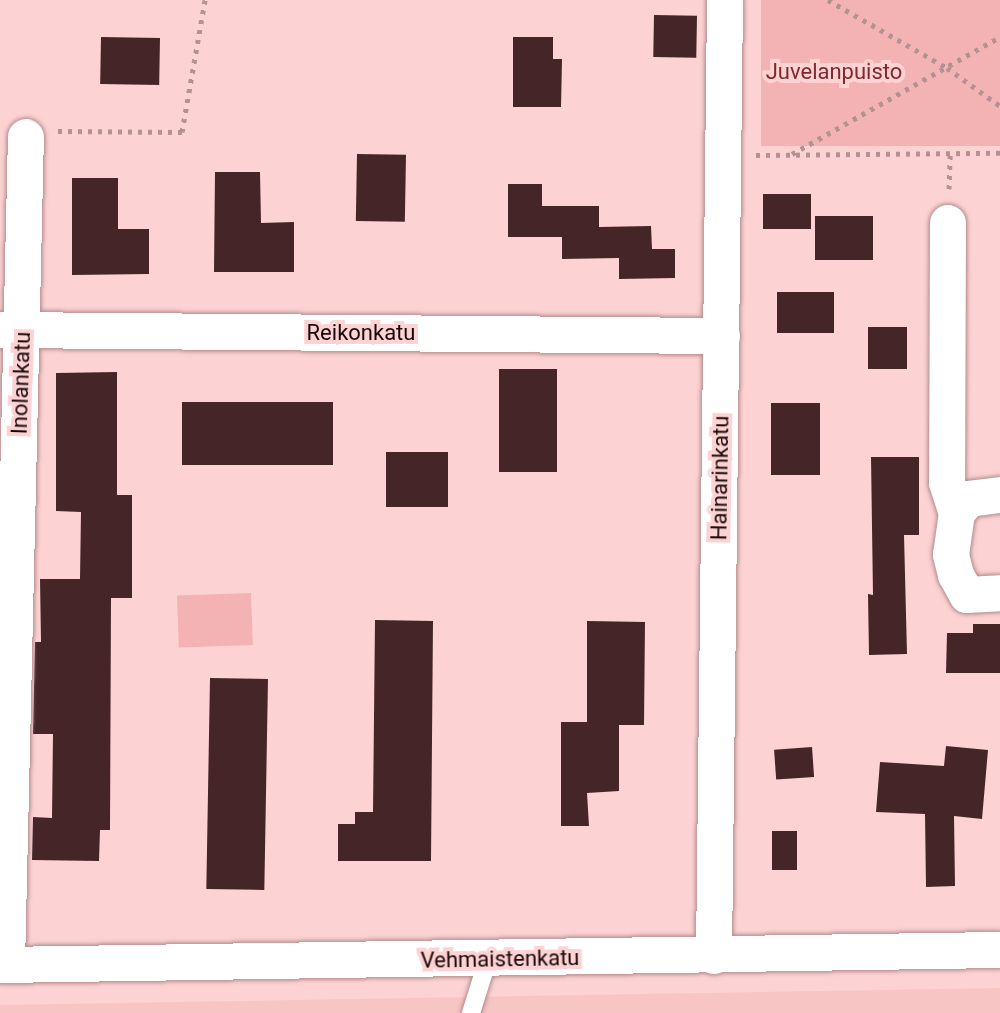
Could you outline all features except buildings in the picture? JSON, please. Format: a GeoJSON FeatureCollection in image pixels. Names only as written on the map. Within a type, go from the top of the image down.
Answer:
{"type":"FeatureCollection","features":[{"type":"Feature","properties":{"kind":"street","name":"Hainarinkatu"},"geometry":{"type":"LineString","coordinates":[[714,956],[725,0]]}},
{"type":"Feature","properties":{"kind":"street","name":"Inolankatu"},"geometry":{"type":"LineString","coordinates":[[4,965],[12,330],[26,137]]}},
{"type":"Feature","properties":{"kind":"street"},"geometry":{"type":"LineString","coordinates":[[948,223],[947,483],[957,513],[951,555],[956,575],[967,595],[1000,593]]}},
{"type":"Feature","properties":{"kind":"street","name":"Reikonkatu"},"geometry":{"type":"LineString","coordinates":[[12,330],[722,336]]}},
{"type":"Feature","properties":{"kind":"street"},"geometry":{"type":"LineString","coordinates":[[957,513],[969,499],[1000,495]]}},
{"type":"Feature","properties":{"kind":"street","name":"Vehmaistenkatu"},"geometry":{"type":"LineString","coordinates":[[4,965],[1000,950]]}},
{"type":"Feature","properties":{"kind":"lane"},"geometry":{"type":"LineString","coordinates":[[471,1013],[488,959]]}},
{"type":"Feature","properties":{"kind":"path"},"geometry":{"type":"LineString","coordinates":[[26,137],[62,130],[182,132],[205,0]]}},
{"type":"Feature","properties":{"kind":"path"},"geometry":{"type":"LineString","coordinates":[[828,0],[947,68],[1000,106]]}},
{"type":"Feature","properties":{"kind":"path"},"geometry":{"type":"LineString","coordinates":[[788,156],[1000,37]]}},
{"type":"Feature","properties":{"kind":"path"},"geometry":{"type":"LineString","coordinates":[[723,155],[1000,153]]}},
{"type":"Feature","properties":{"kind":"shaded area"},"geometry":{"type":"Polygon","coordinates":[[[1000,988],[1000,1013],[0,1013],[0,1005],[1000,988]]]}},
{"type":"Feature","properties":{"kind":"green space","name":"Juvelanpuisto"},"geometry":{"type":"Polygon","coordinates":[[[761,0],[1000,0],[1000,146],[761,146],[761,0]]]}},
{"type":"Feature","properties":{"kind":"green space"},"geometry":{"type":"Polygon","coordinates":[[[251,593],[253,645],[179,648],[177,596],[251,593]]]}}]}
